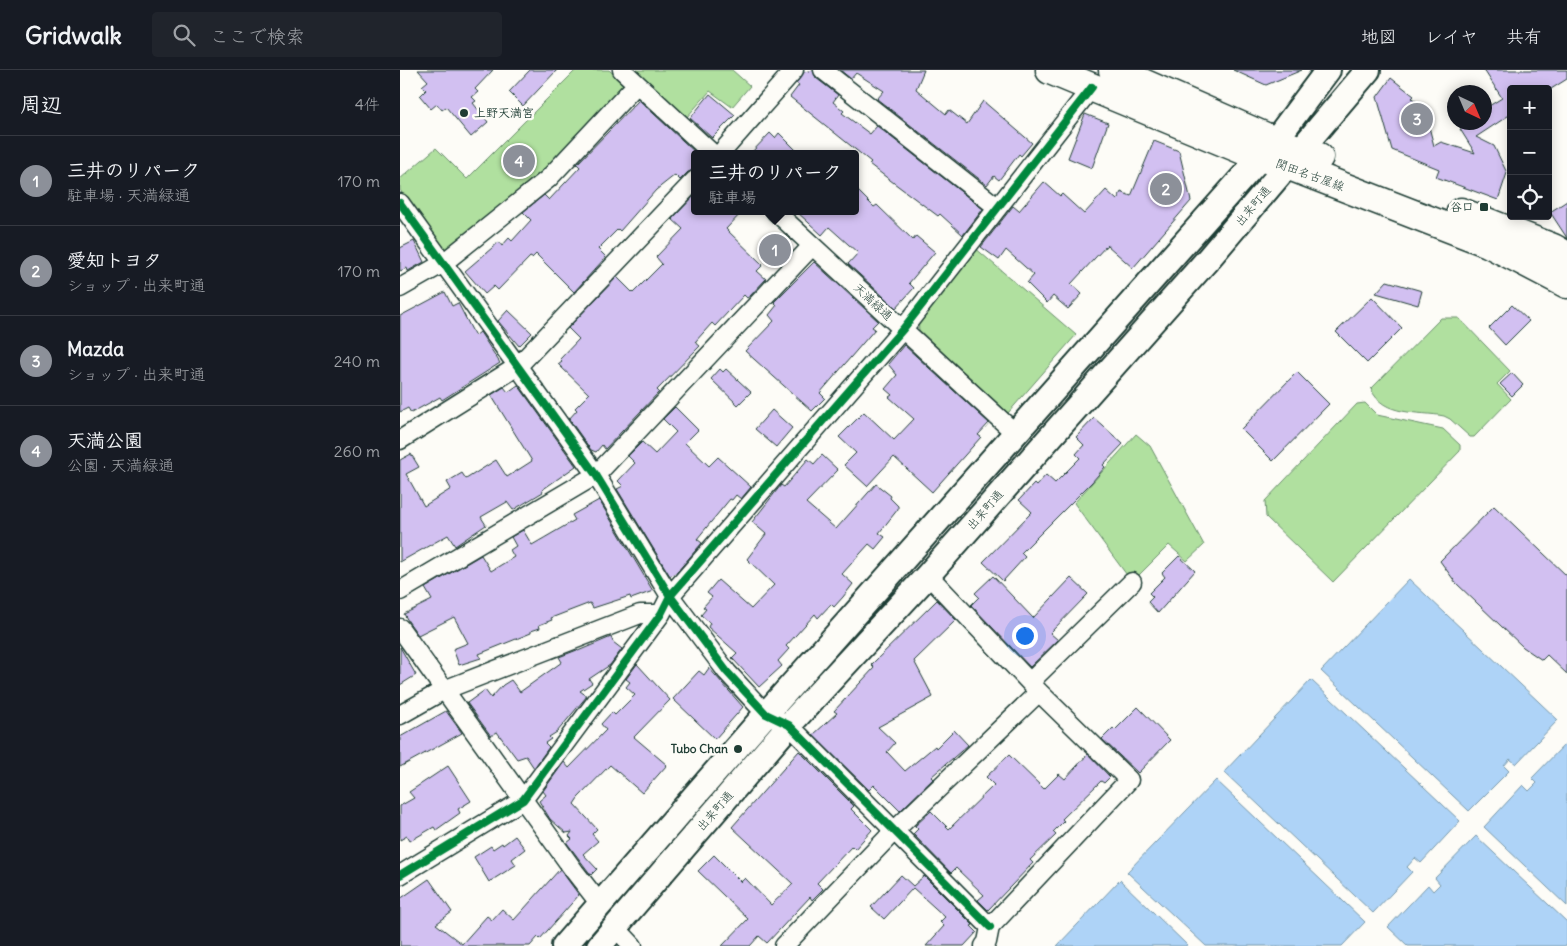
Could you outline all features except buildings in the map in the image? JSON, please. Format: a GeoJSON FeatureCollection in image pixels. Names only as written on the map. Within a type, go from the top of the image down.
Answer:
{"type":"FeatureCollection","features":[{"type":"Feature","properties":{"kind":"main road","name":"関田名古屋線"},"geometry":{"type":"LineString","coordinates":[[1050,70],[1092,87],[1553,248],[1567,256]]}},
{"type":"Feature","properties":{"kind":"main road","name":"関田名古屋線"},"geometry":{"type":"LineString","coordinates":[[1113,70],[1281,153],[1488,243],[1567,284]]}},
{"type":"Feature","properties":{"kind":"main road","name":"出来町通"},"geometry":{"type":"LineString","coordinates":[[599,946],[789,725],[928,575],[1209,258],[1281,153],[1328,70]]}},
{"type":"Feature","properties":{"kind":"main road","name":"出来町通"},"geometry":{"type":"LineString","coordinates":[[564,946],[1015,433],[1281,153],[1368,70]]}},
{"type":"Feature","properties":{"kind":"street"},"geometry":{"type":"LineString","coordinates":[[622,70],[710,150]]}},
{"type":"Feature","properties":{"kind":"street"},"geometry":{"type":"LineString","coordinates":[[724,150],[794,70]]}},
{"type":"Feature","properties":{"kind":"street"},"geometry":{"type":"LineString","coordinates":[[822,70],[997,207]]}},
{"type":"Feature","properties":{"kind":"street"},"geometry":{"type":"LineString","coordinates":[[400,288],[442,264],[548,179],[637,84]]}},
{"type":"Feature","properties":{"kind":"street"},"geometry":{"type":"LineString","coordinates":[[400,874],[523,800],[661,614],[670,596],[903,329],[1092,87]]}},
{"type":"Feature","properties":{"kind":"street"},"geometry":{"type":"LineString","coordinates":[[400,440],[518,366],[691,184]]}},
{"type":"Feature","properties":{"kind":"street"},"geometry":{"type":"LineString","coordinates":[[400,203],[442,264],[596,475],[670,596],[727,672],[766,714],[789,725],[990,927]]}},
{"type":"Feature","properties":{"kind":"street","name":"天満緑通"},"geometry":{"type":"LineString","coordinates":[[779,215],[1015,433]]}},
{"type":"Feature","properties":{"kind":"street"},"geometry":{"type":"LineString","coordinates":[[400,591],[596,475],[812,246]]}},
{"type":"Feature","properties":{"kind":"street"},"geometry":{"type":"LineString","coordinates":[[928,575],[1035,687],[1128,780],[990,927],[987,942],[984,946]]}},
{"type":"Feature","properties":{"kind":"street"},"geometry":{"type":"LineString","coordinates":[[784,946],[1035,687],[1132,582]]}},
{"type":"Feature","properties":{"kind":"street"},"geometry":{"type":"LineString","coordinates":[[400,715],[444,690],[640,614],[661,614]]}},
{"type":"Feature","properties":{"kind":"street"},"geometry":{"type":"LineString","coordinates":[[400,628],[600,904]]}},
{"type":"Feature","properties":{"kind":"street"},"geometry":{"type":"LineString","coordinates":[[615,927],[633,946]]}},
{"type":"Feature","properties":{"kind":"green space"},"geometry":{"type":"Polygon","coordinates":[[[576,70],[609,70],[625,84],[540,174],[443,253],[400,190],[400,179],[436,148],[467,179],[576,70]]]}},
{"type":"Feature","properties":{"kind":"green space"},"geometry":{"type":"Polygon","coordinates":[[[633,70],[732,70],[750,86],[732,107],[710,91],[686,118],[633,70]]]}},
{"type":"Feature","properties":{"kind":"green space"},"geometry":{"type":"Polygon","coordinates":[[[974,247],[1076,335],[1008,413],[919,330],[918,320],[974,247]]]}},
{"type":"Feature","properties":{"kind":"green space"},"geometry":{"type":"Polygon","coordinates":[[[1441,318],[1459,318],[1510,371],[1497,384],[1511,399],[1474,437],[1470,437],[1444,416],[1393,409],[1377,398],[1371,389],[1441,318]]]}},
{"type":"Feature","properties":{"kind":"green space"},"geometry":{"type":"Polygon","coordinates":[[[1365,403],[1377,415],[1443,429],[1460,445],[1460,451],[1333,582],[1266,517],[1265,501],[1357,404],[1365,403]]]}},
{"type":"Feature","properties":{"kind":"green space"},"geometry":{"type":"Polygon","coordinates":[[[1136,434],[1150,446],[1204,545],[1187,561],[1169,545],[1132,582],[1074,503],[1136,434]]]}},
{"type":"Feature","properties":{"kind":"water"},"geometry":{"type":"Polygon","coordinates":[[[1409,579],[1558,720],[1516,764],[1510,759],[1504,766],[1509,771],[1469,811],[1321,671],[1409,579]]]}},
{"type":"Feature","properties":{"kind":"water"},"geometry":{"type":"Polygon","coordinates":[[[1311,680],[1460,821],[1421,863],[1415,858],[1407,867],[1412,872],[1373,913],[1224,772],[1311,680]]]}},
{"type":"Feature","properties":{"kind":"water"},"geometry":{"type":"Polygon","coordinates":[[[1567,742],[1567,906],[1484,827],[1523,785],[1529,791],[1537,783],[1532,778],[1567,742]]]}},
{"type":"Feature","properties":{"kind":"water"},"geometry":{"type":"Polygon","coordinates":[[[1216,780],[1365,922],[1342,946],[1206,946],[1127,872],[1216,780]]]}},
{"type":"Feature","properties":{"kind":"water"},"geometry":{"type":"Polygon","coordinates":[[[1476,836],[1567,922],[1567,946],[1408,946],[1388,927],[1428,885],[1433,891],[1440,884],[1435,878],[1476,836]]]}},
{"type":"Feature","properties":{"kind":"water"},"geometry":{"type":"Polygon","coordinates":[[[1120,880],[1188,946],[1057,946],[1120,880]]]}},
{"type":"Feature","properties":{"kind":"cycle path"},"geometry":{"type":"LineString","coordinates":[[400,875],[523,800],[661,614],[670,596],[903,329],[1092,87]]}},
{"type":"Feature","properties":{"kind":"cycle path"},"geometry":{"type":"LineString","coordinates":[[400,203],[596,475],[670,596],[727,672],[766,714],[789,725],[990,927]]}},
{"type":"Feature","properties":{"kind":"place","name":"上野天満宮"},"geometry":{"type":"Point","coordinates":[464,113]}},
{"type":"Feature","properties":{"kind":"place","name":"Mazda"},"geometry":{"type":"Point","coordinates":[1417,119]}},
{"type":"Feature","properties":{"kind":"place","name":"天満公園"},"geometry":{"type":"Point","coordinates":[519,161]}},
{"type":"Feature","properties":{"kind":"place","name":"愛知トヨタ"},"geometry":{"type":"Point","coordinates":[1166,189]}},
{"type":"Feature","properties":{"kind":"place","name":"谷口"},"geometry":{"type":"Point","coordinates":[1484,207]}},
{"type":"Feature","properties":{"kind":"place","name":"三井のリパーク"},"geometry":{"type":"Point","coordinates":[775,250]}},
{"type":"Feature","properties":{"kind":"place","name":"Tubo Chan"},"geometry":{"type":"Point","coordinates":[738,749]}}]}
